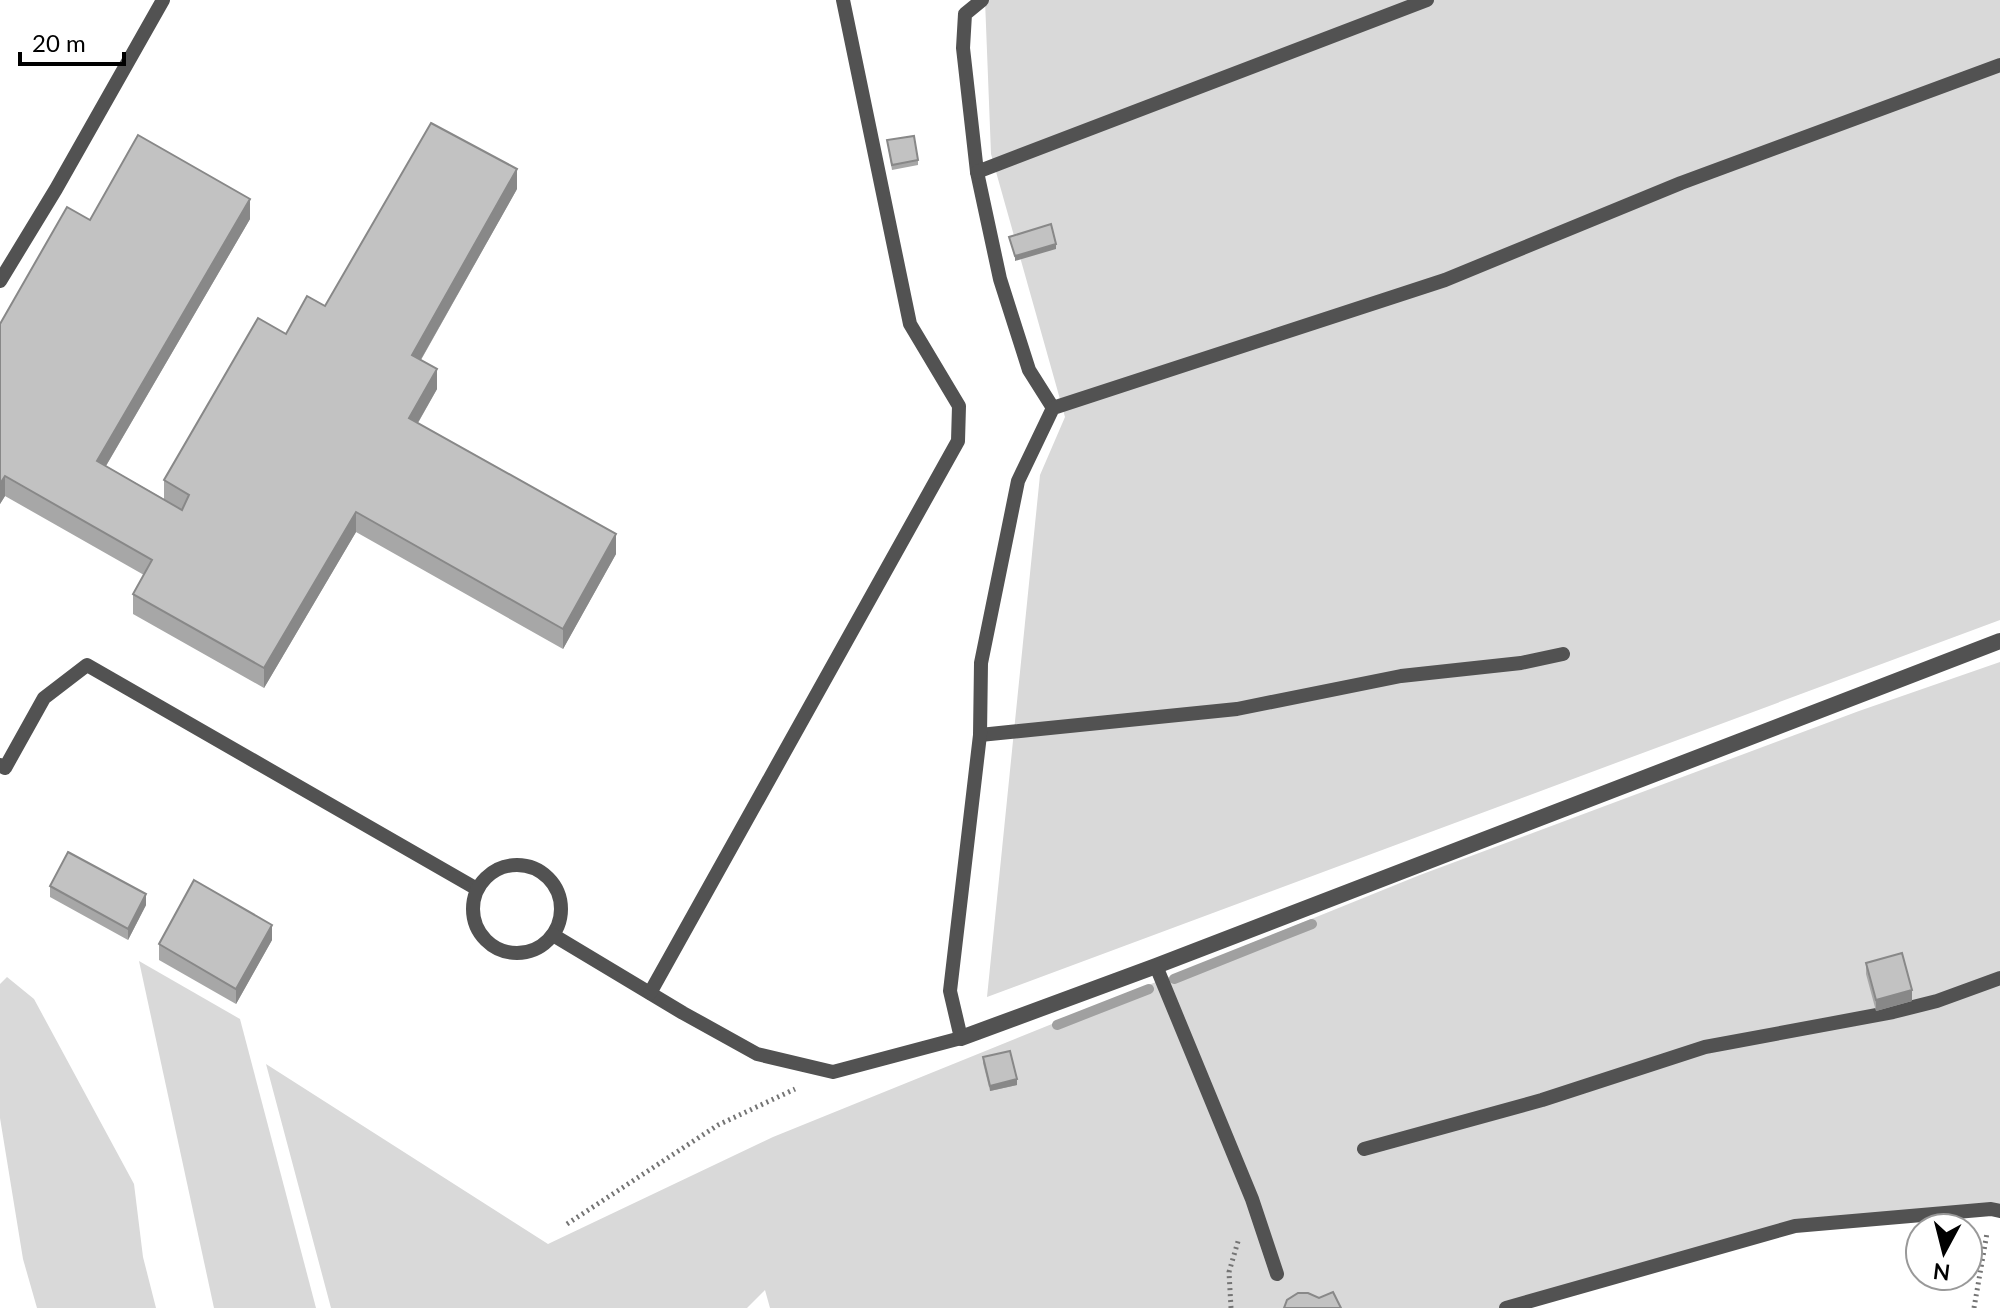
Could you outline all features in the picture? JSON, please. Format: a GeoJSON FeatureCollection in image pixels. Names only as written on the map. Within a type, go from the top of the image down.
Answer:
{"type":"FeatureCollection","features":[{"type":"Feature","properties":{"kind":"street"},"geometry":{"type":"LineString","coordinates":[[961,1038],[2000,641]]}},
{"type":"Feature","properties":{"kind":"lane"},"geometry":{"type":"LineString","coordinates":[[0,281],[163,0]]}},
{"type":"Feature","properties":{"kind":"lane"},"geometry":{"type":"LineString","coordinates":[[650,993],[958,441],[959,406],[910,324],[843,0]]}},
{"type":"Feature","properties":{"kind":"lane"},"geometry":{"type":"LineString","coordinates":[[982,0],[965,14],[963,48],[977,172],[1000,279],[1029,370],[1053,408]]}},
{"type":"Feature","properties":{"kind":"lane"},"geometry":{"type":"LineString","coordinates":[[977,172],[1427,0]]}},
{"type":"Feature","properties":{"kind":"lane"},"geometry":{"type":"LineString","coordinates":[[553,935],[757,1054],[833,1072],[961,1038],[950,991],[980,735],[981,663],[1018,481],[1053,408],[1445,280],[1681,183],[2000,65]]}},
{"type":"Feature","properties":{"kind":"lane"},"geometry":{"type":"LineString","coordinates":[[980,735],[1237,709],[1401,676],[1521,663],[1563,654]]}},
{"type":"Feature","properties":{"kind":"lane"},"geometry":{"type":"LineString","coordinates":[[0,765],[5,768],[44,698],[87,665],[477,889]]}},
{"type":"Feature","properties":{"kind":"lane"},"geometry":{"type":"LineString","coordinates":[[504,866],[536,869],[549,878],[557,889],[561,905],[560,920],[553,935],[532,951],[517,954],[502,952],[488,944],[472,918],[477,889],[489,874],[504,866]]}},
{"type":"Feature","properties":{"kind":"lane"},"geometry":{"type":"LineString","coordinates":[[1156,966],[1252,1199],[1277,1274]]}},
{"type":"Feature","properties":{"kind":"lane"},"geometry":{"type":"LineString","coordinates":[[1364,1149],[1542,1100],[1705,1047],[1922,1005],[2000,978]]}},
{"type":"Feature","properties":{"kind":"lane"},"geometry":{"type":"LineString","coordinates":[[1506,1308],[1795,1226],[1996,1210]]}},
{"type":"Feature","properties":{"kind":"path"},"geometry":{"type":"LineString","coordinates":[[567,1224],[718,1125],[833,1072]]}},
{"type":"Feature","properties":{"kind":"path"},"geometry":{"type":"LineString","coordinates":[[1231,1308],[1229,1272],[1252,1199]]}},
{"type":"Feature","properties":{"kind":"path"},"geometry":{"type":"LineString","coordinates":[[1974,1308],[1996,1210]]}},
{"type":"Feature","properties":{"kind":"shaded area"},"geometry":{"type":"Polygon","coordinates":[[[985,0],[2000,0],[2000,620],[987,997],[1040,475],[1065,417],[991,154],[985,0]]]}},
{"type":"Feature","properties":{"kind":"shaded area"},"geometry":{"type":"Polygon","coordinates":[[[2000,662],[2000,1207],[1904,1212],[1904,1216],[1801,1226],[1507,1308],[770,1308],[765,1290],[747,1308],[331,1308],[266,1064],[548,1244],[773,1137],[1420,875],[1859,711],[2000,662]]]}},
{"type":"Feature","properties":{"kind":"shaded area"},"geometry":{"type":"Polygon","coordinates":[[[139,961],[240,1019],[316,1308],[214,1308],[139,961]]]}},
{"type":"Feature","properties":{"kind":"shaded area"},"geometry":{"type":"Polygon","coordinates":[[[7,977],[34,999],[134,1184],[143,1257],[156,1308],[37,1308],[23,1259],[0,1118],[0,984],[7,977]]]}},
{"type":"Feature","properties":{"kind":"building"},"geometry":{"type":"Polygon","coordinates":[[[431,123],[517,169],[412,355],[437,369],[409,418],[616,534],[563,629],[356,512],[264,668],[133,594],[152,560],[5,476],[0,484],[0,324],[67,207],[90,220],[138,135],[250,199],[97,461],[182,510],[189,495],[164,480],[258,318],[286,334],[307,296],[325,306],[431,123]]]}},
{"type":"Feature","properties":{"kind":"building"},"geometry":{"type":"Polygon","coordinates":[[[914,136],[918,160],[892,165],[887,140],[914,136]]]}},
{"type":"Feature","properties":{"kind":"building"},"geometry":{"type":"Polygon","coordinates":[[[1051,224],[1056,244],[1015,256],[1009,237],[1051,224]]]}},
{"type":"Feature","properties":{"kind":"building"},"geometry":{"type":"Polygon","coordinates":[[[68,852],[146,894],[128,929],[50,886],[68,852]]]}},
{"type":"Feature","properties":{"kind":"building"},"geometry":{"type":"Polygon","coordinates":[[[194,880],[272,925],[236,989],[159,944],[194,880]]]}},
{"type":"Feature","properties":{"kind":"building"},"geometry":{"type":"Polygon","coordinates":[[[1902,953],[1912,990],[1876,1000],[1866,963],[1902,953]]]}},
{"type":"Feature","properties":{"kind":"building"},"geometry":{"type":"Polygon","coordinates":[[[1010,1051],[1017,1079],[990,1086],[983,1057],[1010,1051]]]}},
{"type":"Feature","properties":{"kind":"building"},"geometry":{"type":"Polygon","coordinates":[[[1333,1292],[1341,1308],[1284,1308],[1287,1300],[1298,1293],[1319,1298],[1333,1292]]]}},
{"type":"Feature","properties":{"kind":"waterway"},"geometry":{"type":"LineString","coordinates":[[1174,979],[1312,924]]}},
{"type":"Feature","properties":{"kind":"waterway"},"geometry":{"type":"LineString","coordinates":[[1057,1025],[1149,989]]}}]}
